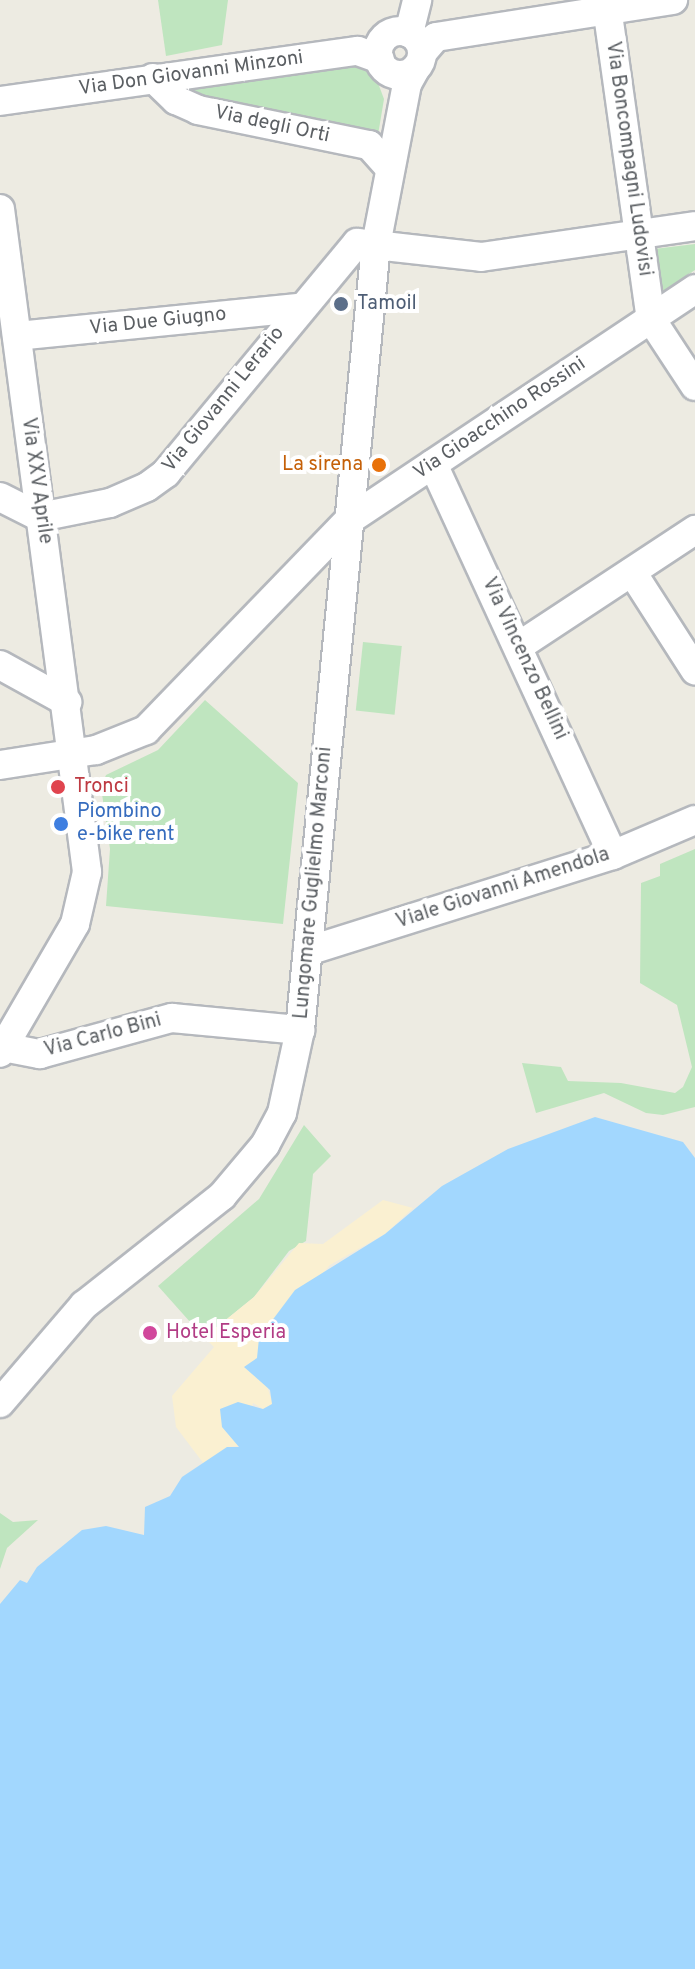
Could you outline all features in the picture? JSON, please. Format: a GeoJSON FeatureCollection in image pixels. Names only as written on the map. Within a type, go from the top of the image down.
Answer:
{"type":"FeatureCollection","features":[{"type":"Feature","properties":{"kind":"street","name":"Lungomare Guglielmo Marconi"},"geometry":{"type":"LineString","coordinates":[[0,1403],[84,1305],[222,1196],[247,1168],[282,1113],[300,1030],[376,245],[416,51],[417,0]]}},
{"type":"Feature","properties":{"kind":"street"},"geometry":{"type":"LineString","coordinates":[[397,137],[383,64],[386,37],[416,51],[436,37],[607,5],[673,0]]}},
{"type":"Feature","properties":{"kind":"street","name":"Via Boncompagni Ludovisi"},"geometry":{"type":"LineString","coordinates":[[607,5],[651,319]]}},
{"type":"Feature","properties":{"kind":"street","name":"Via Don Giovanni Minzoni"},"geometry":{"type":"LineString","coordinates":[[0,101],[358,51],[405,74],[416,51]]}},
{"type":"Feature","properties":{"kind":"street","name":"Via degli Orti"},"geometry":{"type":"LineString","coordinates":[[153,78],[176,100],[198,110],[369,145],[390,168]]}},
{"type":"Feature","properties":{"kind":"street","name":"Via XXV Aprile"},"geometry":{"type":"LineString","coordinates":[[0,209],[3,254],[17,336],[86,844],[83,900],[75,924],[2,1050]]}},
{"type":"Feature","properties":{"kind":"street"},"geometry":{"type":"LineString","coordinates":[[376,245],[481,257],[695,226]]}},
{"type":"Feature","properties":{"kind":"street","name":"Via Giovanni Lerario"},"geometry":{"type":"LineString","coordinates":[[40,517],[124,499],[166,473],[299,308],[357,243],[376,245]]}},
{"type":"Feature","properties":{"kind":"street","name":"Via Gioacchino Rossini"},"geometry":{"type":"LineString","coordinates":[[0,765],[122,743],[146,730],[304,563],[349,520],[695,289]]}},
{"type":"Feature","properties":{"kind":"street","name":"Via Due Giugno"},"geometry":{"type":"LineString","coordinates":[[17,336],[299,308]]}},
{"type":"Feature","properties":{"kind":"street"},"geometry":{"type":"LineString","coordinates":[[651,319],[695,386]]}},
{"type":"Feature","properties":{"kind":"street","name":"Via Vincenzo Bellini"},"geometry":{"type":"LineString","coordinates":[[433,464],[613,855]]}},
{"type":"Feature","properties":{"kind":"street"},"geometry":{"type":"LineString","coordinates":[[0,497],[40,517]]}},
{"type":"Feature","properties":{"kind":"street"},"geometry":{"type":"LineString","coordinates":[[519,646],[695,530]]}},
{"type":"Feature","properties":{"kind":"street"},"geometry":{"type":"LineString","coordinates":[[304,563],[345,558]]}},
{"type":"Feature","properties":{"kind":"street"},"geometry":{"type":"LineString","coordinates":[[632,572],[695,670]]}},
{"type":"Feature","properties":{"kind":"street"},"geometry":{"type":"LineString","coordinates":[[0,665],[67,702]]}},
{"type":"Feature","properties":{"kind":"street","name":"Viale Giovanni Amendola"},"geometry":{"type":"LineString","coordinates":[[308,951],[613,855],[695,820]]}},
{"type":"Feature","properties":{"kind":"street","name":"Via Carlo Bini"},"geometry":{"type":"LineString","coordinates":[[2,1050],[40,1054],[172,1018],[300,1030]]}},
{"type":"Feature","properties":{"kind":"green space"},"geometry":{"type":"Polygon","coordinates":[[[158,0],[228,0],[222,45],[166,56],[158,0]]]}},
{"type":"Feature","properties":{"kind":"green space"},"geometry":{"type":"Polygon","coordinates":[[[352,62],[375,75],[384,99],[378,135],[183,92],[206,81],[352,62]]]}},
{"type":"Feature","properties":{"kind":"green space"},"geometry":{"type":"Polygon","coordinates":[[[695,244],[695,270],[662,292],[654,249],[695,244]]]}},
{"type":"Feature","properties":{"kind":"green space"},"geometry":{"type":"Polygon","coordinates":[[[363,642],[402,646],[395,715],[356,711],[363,642]]]}},
{"type":"Feature","properties":{"kind":"green space"},"geometry":{"type":"Polygon","coordinates":[[[205,700],[298,783],[283,924],[106,906],[110,849],[101,787],[106,775],[158,750],[205,700]]]}},
{"type":"Feature","properties":{"kind":"green space"},"geometry":{"type":"Polygon","coordinates":[[[695,849],[695,1107],[663,1115],[646,1113],[604,1093],[536,1113],[522,1063],[561,1067],[568,1081],[621,1083],[675,1093],[683,1087],[692,1067],[677,1005],[640,983],[641,883],[660,876],[660,864],[695,849]]]}},
{"type":"Feature","properties":{"kind":"green space"},"geometry":{"type":"Polygon","coordinates":[[[304,1125],[331,1156],[313,1174],[306,1241],[289,1251],[254,1297],[217,1327],[199,1332],[158,1286],[259,1199],[304,1125]]]}},
{"type":"Feature","properties":{"kind":"green space"},"geometry":{"type":"Polygon","coordinates":[[[0,1513],[13,1522],[38,1520],[7,1548],[0,1569],[0,1513]]]}},
{"type":"Feature","properties":{"kind":"sand"},"geometry":{"type":"Polygon","coordinates":[[[383,1200],[413,1208],[385,1234],[330,1265],[261,1345],[257,1358],[273,1404],[263,1409],[253,1403],[240,1446],[227,1447],[204,1464],[176,1427],[172,1396],[214,1347],[199,1332],[217,1327],[254,1297],[299,1243],[323,1244],[383,1200]]]}},
{"type":"Feature","properties":{"kind":"water"},"geometry":{"type":"Polygon","coordinates":[[[595,1117],[683,1142],[695,1158],[695,1969],[0,1969],[0,1604],[20,1580],[27,1583],[37,1567],[82,1530],[106,1526],[144,1535],[145,1507],[170,1496],[182,1477],[227,1447],[239,1447],[222,1427],[220,1409],[238,1402],[263,1409],[272,1404],[270,1390],[244,1367],[257,1358],[259,1338],[295,1290],[385,1234],[442,1186],[508,1149],[595,1117]]]}},
{"type":"Feature","properties":{"kind":"place","name":"Tamoil"},"geometry":{"type":"Point","coordinates":[341,304]}},
{"type":"Feature","properties":{"kind":"place","name":"La sirena"},"geometry":{"type":"Point","coordinates":[379,465]}},
{"type":"Feature","properties":{"kind":"place","name":"Tronci"},"geometry":{"type":"Point","coordinates":[58,787]}},
{"type":"Feature","properties":{"kind":"place","name":"Piombino e-bike rent"},"geometry":{"type":"Point","coordinates":[61,824]}},
{"type":"Feature","properties":{"kind":"place","name":"Hotel Esperia"},"geometry":{"type":"Point","coordinates":[150,1333]}}]}
